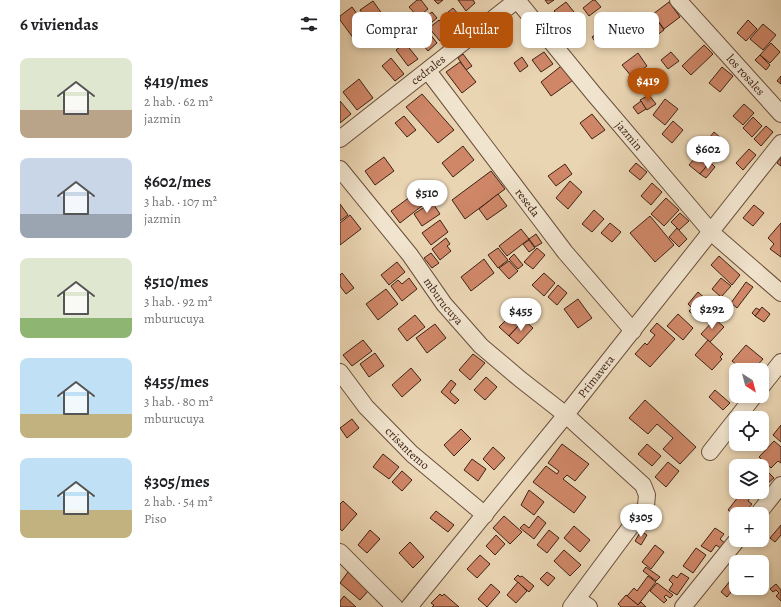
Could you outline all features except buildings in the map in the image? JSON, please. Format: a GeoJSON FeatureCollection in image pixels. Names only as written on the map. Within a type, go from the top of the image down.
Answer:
{"type":"FeatureCollection","features":[{"type":"Feature","properties":{"kind":"street","name":"cedrales"},"geometry":{"type":"LineString","coordinates":[[340,139],[517,0]]}},
{"type":"Feature","properties":{"kind":"street","name":"jazmin"},"geometry":{"type":"LineString","coordinates":[[517,0],[608,112],[712,233],[781,293]]}},
{"type":"Feature","properties":{"kind":"street","name":"los rosales"},"geometry":{"type":"LineString","coordinates":[[678,0],[781,114]]}},
{"type":"Feature","properties":{"kind":"street","name":"reseda"},"geometry":{"type":"LineString","coordinates":[[428,71],[565,252],[633,331]]}},
{"type":"Feature","properties":{"kind":"street","name":"Primavera"},"geometry":{"type":"LineString","coordinates":[[409,607],[712,233],[781,143]]}},
{"type":"Feature","properties":{"kind":"street","name":"mburucuya"},"geometry":{"type":"LineString","coordinates":[[340,169],[410,255],[444,304],[481,346],[566,415],[643,484],[647,495],[646,506],[579,604]]}},
{"type":"Feature","properties":{"kind":"street"},"geometry":{"type":"LineString","coordinates":[[769,377],[781,362]]}},
{"type":"Feature","properties":{"kind":"street","name":"crisantemo"},"geometry":{"type":"LineString","coordinates":[[340,372],[366,407],[412,454],[485,515]]}},
{"type":"Feature","properties":{"kind":"street"},"geometry":{"type":"LineString","coordinates":[[742,411],[749,403]]}},
{"type":"Feature","properties":{"kind":"street"},"geometry":{"type":"LineString","coordinates":[[710,452],[729,428]]}},
{"type":"Feature","properties":{"kind":"street"},"geometry":{"type":"LineString","coordinates":[[764,507],[781,485]]}},
{"type":"Feature","properties":{"kind":"street"},"geometry":{"type":"LineString","coordinates":[[683,607],[731,547]]}},
{"type":"Feature","properties":{"kind":"street"},"geometry":{"type":"LineString","coordinates":[[343,560],[396,607]]}}]}
